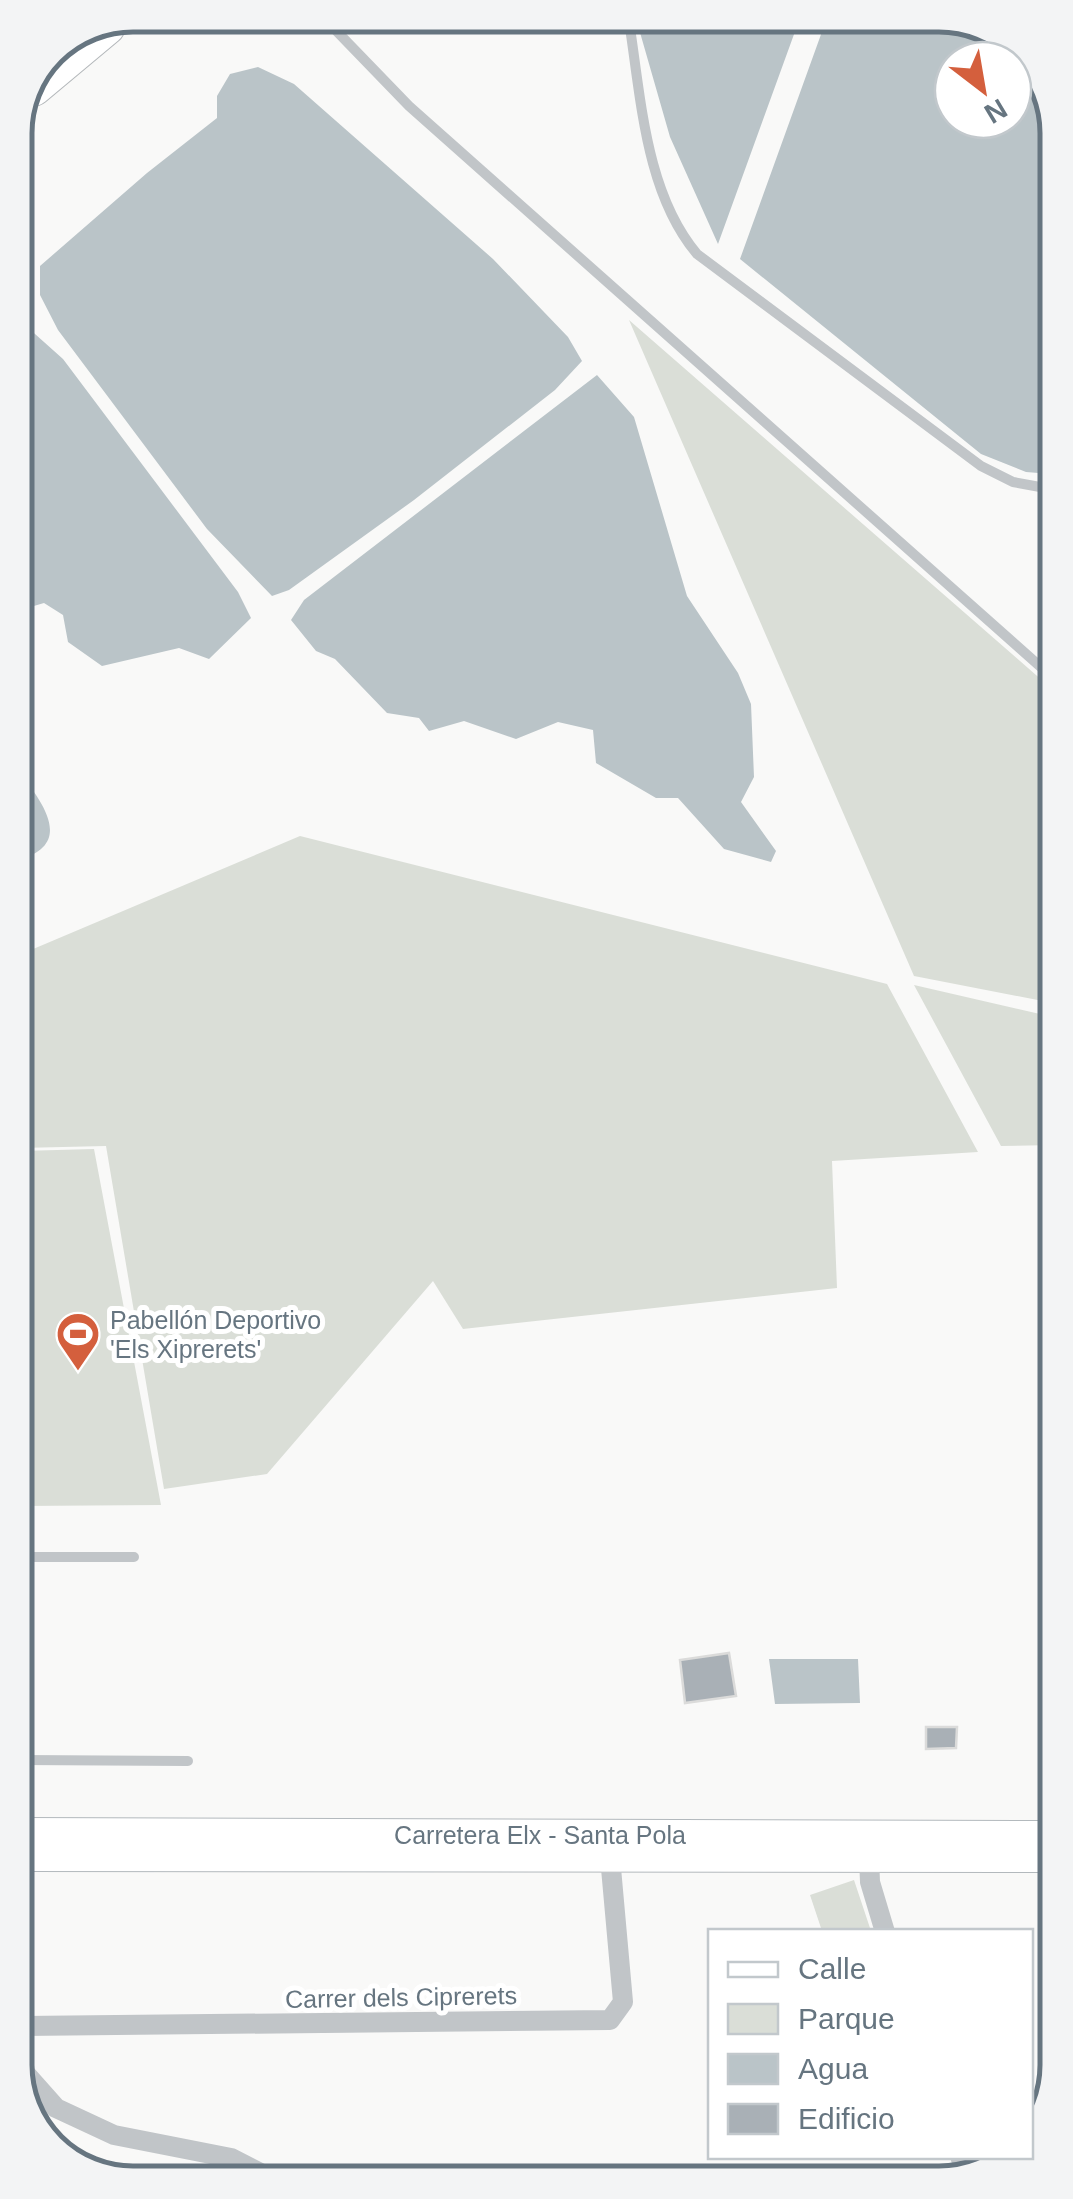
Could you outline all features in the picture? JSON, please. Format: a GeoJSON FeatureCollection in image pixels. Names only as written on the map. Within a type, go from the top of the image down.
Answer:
{"type":"FeatureCollection","features":[{"type":"Feature","properties":{"kind":"main road","name":"Carretera Elx - Santa Pola"},"geometry":{"type":"LineString","coordinates":[[32,1834],[1040,1836]]}},
{"type":"Feature","properties":{"kind":"main road","name":"Carretera Elx - Santa Pola"},"geometry":{"type":"LineString","coordinates":[[32,1856],[1040,1857]]}},
{"type":"Feature","properties":{"kind":"street","name":"Carrer dels Ciprerets"},"geometry":{"type":"LineString","coordinates":[[32,2026],[610,2020],[623,2002],[610,1857]]}},
{"type":"Feature","properties":{"kind":"street"},"geometry":{"type":"LineString","coordinates":[[869,1857],[870,1882],[884,1929]]}},
{"type":"Feature","properties":{"kind":"street"},"geometry":{"type":"LineString","coordinates":[[34,2083],[56,2108],[114,2135],[231,2158],[247,2166]]}},
{"type":"Feature","properties":{"kind":"lane"},"geometry":{"type":"LineString","coordinates":[[338,32],[409,106],[1040,666]]}},
{"type":"Feature","properties":{"kind":"lane"},"geometry":{"type":"LineString","coordinates":[[631,33],[650,146],[662,191],[673,220],[697,254],[981,466],[1013,482],[1040,488]]}},
{"type":"Feature","properties":{"kind":"lane"},"geometry":{"type":"LineString","coordinates":[[32,1557],[134,1558]]}},
{"type":"Feature","properties":{"kind":"lane"},"geometry":{"type":"LineString","coordinates":[[32,1760],[188,1761]]}},
{"type":"Feature","properties":{"kind":"green space"},"geometry":{"type":"Polygon","coordinates":[[[629,320],[1040,679],[1040,1000],[914,976],[629,320]]]}},
{"type":"Feature","properties":{"kind":"green space"},"geometry":{"type":"Polygon","coordinates":[[[300,836],[887,984],[978,1152],[832,1161],[837,1288],[463,1329],[433,1281],[267,1474],[164,1489],[106,1146],[32,1148],[33,949],[300,836]]]}},
{"type":"Feature","properties":{"kind":"green space"},"geometry":{"type":"Polygon","coordinates":[[[914,985],[1040,1014],[1040,1145],[1001,1146],[914,985]]]}},
{"type":"Feature","properties":{"kind":"green space","name":"Pabellón Deportivo 'Els Xiprerets'"},"geometry":{"type":"Polygon","coordinates":[[[94,1149],[161,1505],[32,1506],[32,1151],[94,1149]]]}},
{"type":"Feature","properties":{"kind":"green space"},"geometry":{"type":"Polygon","coordinates":[[[854,1880],[870,1929],[821,1929],[810,1895],[854,1880]]]}},
{"type":"Feature","properties":{"kind":"water"},"geometry":{"type":"Polygon","coordinates":[[[640,33],[795,33],[718,244],[670,137],[640,33]]]}},
{"type":"Feature","properties":{"kind":"water"},"geometry":{"type":"Polygon","coordinates":[[[822,33],[946,33],[977,40],[933,40],[933,140],[1033,140],[1033,95],[1040,133],[1040,473],[1026,472],[981,454],[740,259],[822,33]]]}},
{"type":"Feature","properties":{"kind":"water"},"geometry":{"type":"Polygon","coordinates":[[[258,67],[294,84],[493,259],[568,337],[582,361],[555,390],[414,500],[289,590],[272,596],[207,529],[58,330],[40,295],[40,266],[217,118],[217,96],[230,74],[258,67]]]}},
{"type":"Feature","properties":{"kind":"water"},"geometry":{"type":"Polygon","coordinates":[[[33,332],[63,359],[238,592],[251,618],[209,659],[179,648],[102,666],[68,642],[63,615],[44,603],[33,606],[33,332]]]}},
{"type":"Feature","properties":{"kind":"water"},"geometry":{"type":"Polygon","coordinates":[[[597,375],[634,417],[687,596],[738,673],[751,704],[754,777],[741,802],[776,851],[771,862],[724,849],[678,798],[656,798],[596,763],[593,730],[558,722],[516,739],[464,721],[429,731],[419,718],[387,713],[335,659],[316,651],[291,620],[304,600],[597,375]]]}},
{"type":"Feature","properties":{"kind":"water"},"geometry":{"type":"Polygon","coordinates":[[[33,790],[44,808],[50,833],[46,844],[33,854],[33,790]]]}},
{"type":"Feature","properties":{"kind":"water"},"geometry":{"type":"Polygon","coordinates":[[[769,1659],[858,1659],[860,1703],[775,1704],[769,1659]]]}},
{"type":"Feature","properties":{"kind":"building"},"geometry":{"type":"Polygon","coordinates":[[[729,1653],[736,1696],[685,1703],[680,1660],[729,1653]]]}},
{"type":"Feature","properties":{"kind":"building"},"geometry":{"type":"Polygon","coordinates":[[[926,1727],[957,1727],[956,1748],[926,1749],[926,1727]]]}},
{"type":"Feature","properties":{"kind":"place","name":"Pabellón Deportivo 'Els Xiprerets'"},"geometry":{"type":"Point","coordinates":[78,1372]}}]}
